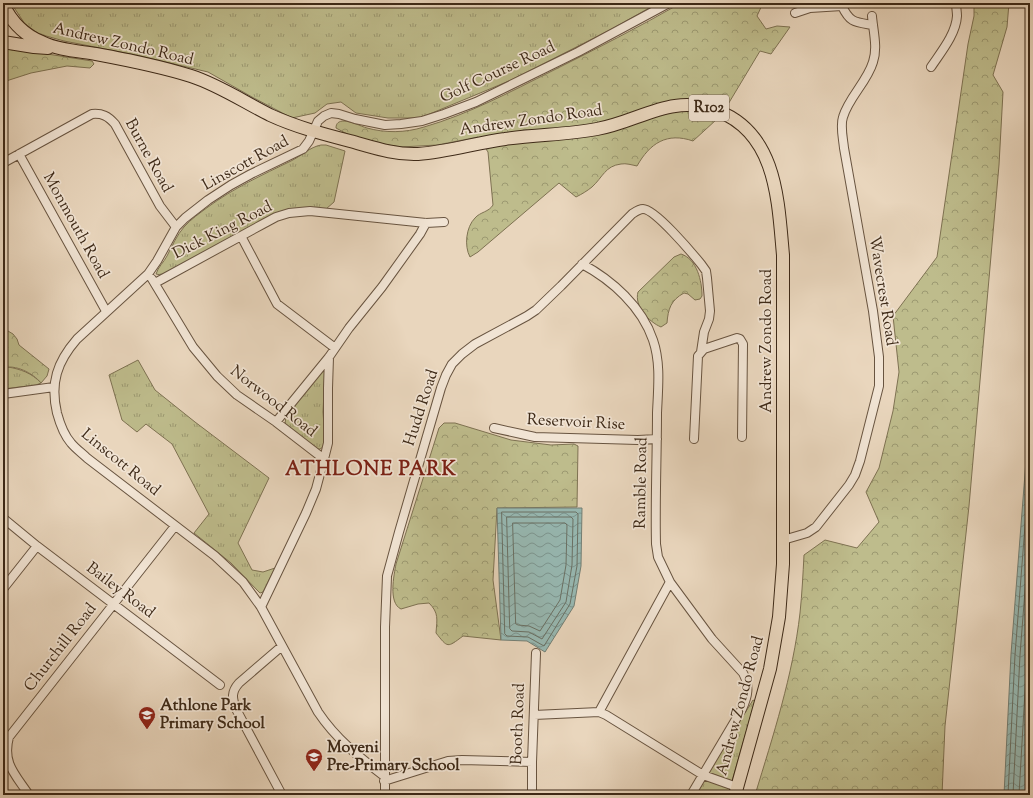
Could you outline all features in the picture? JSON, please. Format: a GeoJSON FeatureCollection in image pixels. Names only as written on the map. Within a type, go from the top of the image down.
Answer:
{"type":"FeatureCollection","features":[{"type":"Feature","properties":{"kind":"main road","name":"Andrew Zondo Road"},"geometry":{"type":"LineString","coordinates":[[3,4],[16,24],[33,38],[54,47],[168,69],[192,76],[216,85],[269,114],[314,131],[387,151],[416,154],[437,152],[503,139],[588,131],[609,127],[662,108],[678,105],[695,106],[719,111],[731,117],[756,139],[765,153],[771,169],[782,242],[783,540],[781,593],[776,641],[761,706],[736,791]]}},
{"type":"Feature","properties":{"kind":"main road"},"geometry":{"type":"LineString","coordinates":[[3,42],[34,47],[54,47]]}},
{"type":"Feature","properties":{"kind":"street","name":"Golf Course Road"},"geometry":{"type":"LineString","coordinates":[[314,131],[318,121],[331,113],[386,125],[422,121],[444,114],[476,102],[578,52],[669,3]]}},
{"type":"Feature","properties":{"kind":"street"},"geometry":{"type":"LineString","coordinates":[[932,67],[954,28],[957,17],[956,3]]}},
{"type":"Feature","properties":{"kind":"street"},"geometry":{"type":"LineString","coordinates":[[795,13],[810,8],[842,4],[847,16],[852,20],[872,25]]}},
{"type":"Feature","properties":{"kind":"street","name":"Wavecrest Road"},"geometry":{"type":"LineString","coordinates":[[783,540],[807,533],[816,526],[849,485],[860,462],[879,386],[880,371],[876,332],[844,148],[842,126],[842,118],[847,106],[862,83],[873,62],[874,45],[872,16]]}},
{"type":"Feature","properties":{"kind":"street","name":"Burne Road"},"geometry":{"type":"LineString","coordinates":[[3,163],[92,114],[104,115],[110,118],[115,124],[160,206],[176,227]]}},
{"type":"Feature","properties":{"kind":"street","name":"Linscott Road"},"geometry":{"type":"LineString","coordinates":[[314,131],[310,141],[303,149],[231,185],[208,200],[176,227],[148,274],[106,311],[77,339],[67,351],[60,364],[54,387],[56,408],[59,422],[71,444],[87,458],[215,556],[234,573],[251,592],[262,607],[326,725],[344,744],[384,779]]}},
{"type":"Feature","properties":{"kind":"street","name":"Monmouth Road"},"geometry":{"type":"LineString","coordinates":[[19,154],[106,311]]}},
{"type":"Feature","properties":{"kind":"street","name":"Hudd Road"},"geometry":{"type":"LineString","coordinates":[[384,795],[385,607],[387,576],[446,375],[462,354],[475,344],[536,310],[628,218],[637,211],[643,209],[652,213],[694,255],[706,271],[710,311],[709,319],[704,332],[701,352]]}},
{"type":"Feature","properties":{"kind":"street","name":"Dick King Road"},"geometry":{"type":"LineString","coordinates":[[155,283],[276,217],[300,211],[426,223],[444,222]]}},
{"type":"Feature","properties":{"kind":"street"},"geometry":{"type":"LineString","coordinates":[[276,422],[329,358],[334,348],[420,234],[426,223]]}},
{"type":"Feature","properties":{"kind":"street"},"geometry":{"type":"LineString","coordinates":[[241,236],[277,304],[334,348]]}},
{"type":"Feature","properties":{"kind":"street","name":"Ramble Road"},"geometry":{"type":"LineString","coordinates":[[582,264],[600,274],[619,290],[640,315],[653,338],[657,360],[656,544],[658,557],[670,582],[708,634],[743,674],[748,688],[742,709],[703,775]]}},
{"type":"Feature","properties":{"kind":"street","name":"Norwood Road"},"geometry":{"type":"LineString","coordinates":[[148,274],[155,283],[192,347],[213,372],[237,395],[276,422],[324,459]]}},
{"type":"Feature","properties":{"kind":"street"},"geometry":{"type":"LineString","coordinates":[[694,439],[698,356],[704,349],[737,338],[742,341],[743,344],[742,437]]}},
{"type":"Feature","properties":{"kind":"street"},"geometry":{"type":"LineString","coordinates":[[262,607],[316,489],[328,443],[329,358]]}},
{"type":"Feature","properties":{"kind":"street"},"geometry":{"type":"LineString","coordinates":[[3,394],[54,387]]}},
{"type":"Feature","properties":{"kind":"street","name":"Reservoir Rise"},"geometry":{"type":"LineString","coordinates":[[494,428],[535,438],[657,439]]}},
{"type":"Feature","properties":{"kind":"street","name":"Bailey Road"},"geometry":{"type":"LineString","coordinates":[[3,518],[37,546],[220,685]]}},
{"type":"Feature","properties":{"kind":"street","name":"Churchill Road"},"geometry":{"type":"LineString","coordinates":[[28,795],[7,761],[6,751],[9,737],[175,526]]}},
{"type":"Feature","properties":{"kind":"street"},"geometry":{"type":"LineString","coordinates":[[3,589],[37,546]]}},
{"type":"Feature","properties":{"kind":"street"},"geometry":{"type":"LineString","coordinates":[[599,712],[670,582]]}},
{"type":"Feature","properties":{"kind":"street"},"geometry":{"type":"LineString","coordinates":[[282,646],[239,682],[234,688],[232,694],[236,709],[282,795]]}},
{"type":"Feature","properties":{"kind":"street","name":"Booth Road"},"geometry":{"type":"LineString","coordinates":[[532,795],[536,653]]}},
{"type":"Feature","properties":{"kind":"street"},"geometry":{"type":"LineString","coordinates":[[534,715],[599,712],[703,775],[736,791]]}},
{"type":"Feature","properties":{"kind":"street"},"geometry":{"type":"LineString","coordinates":[[384,779],[448,761],[532,762]]}},
{"type":"Feature","properties":{"kind":"street"},"geometry":{"type":"LineString","coordinates":[[691,795],[703,775]]}},
{"type":"Feature","properties":{"kind":"green space"},"geometry":{"type":"Polygon","coordinates":[[[11,3],[658,3],[610,30],[509,81],[420,118],[388,118],[356,113],[341,102],[327,104],[315,113],[292,118],[208,72],[136,55],[64,41],[39,34],[25,24],[11,3]]]}},
{"type":"Feature","properties":{"kind":"green space"},"geometry":{"type":"Polygon","coordinates":[[[681,3],[763,3],[757,16],[766,29],[777,26],[790,27],[771,54],[760,51],[727,106],[716,120],[693,141],[675,138],[660,142],[648,151],[637,166],[623,164],[611,167],[592,187],[576,197],[559,183],[478,252],[470,257],[467,248],[467,237],[470,226],[477,216],[493,205],[488,152],[478,137],[437,145],[401,147],[349,135],[336,128],[338,123],[344,121],[374,130],[402,131],[417,129],[441,122],[521,87],[617,38],[681,3]]]}},
{"type":"Feature","properties":{"kind":"green space"},"geometry":{"type":"Polygon","coordinates":[[[974,3],[1009,3],[1007,27],[993,75],[1003,92],[999,165],[969,506],[945,726],[942,795],[755,795],[782,705],[793,659],[800,613],[804,555],[825,540],[857,548],[879,522],[866,492],[879,468],[893,411],[899,372],[893,316],[937,257],[968,44],[974,16],[974,3]]]}},
{"type":"Feature","properties":{"kind":"green space"},"geometry":{"type":"Polygon","coordinates":[[[3,47],[92,61],[94,64],[90,68],[67,66],[31,73],[3,82],[3,47]]]}},
{"type":"Feature","properties":{"kind":"green space"},"geometry":{"type":"Polygon","coordinates":[[[321,145],[326,145],[345,151],[334,202],[326,209],[269,218],[161,275],[156,274],[179,234],[196,216],[238,188],[321,145]]]}},
{"type":"Feature","properties":{"kind":"green space"},"geometry":{"type":"Polygon","coordinates":[[[681,254],[691,261],[698,271],[702,296],[700,299],[695,300],[688,294],[684,293],[676,299],[671,305],[668,313],[667,323],[661,327],[656,325],[647,317],[640,308],[637,297],[638,292],[674,257],[681,254]]]}},
{"type":"Feature","properties":{"kind":"green space"},"geometry":{"type":"Polygon","coordinates":[[[3,328],[13,334],[19,345],[49,369],[47,376],[41,383],[38,379],[24,370],[13,367],[3,368],[3,328]]]}},
{"type":"Feature","properties":{"kind":"green space"},"geometry":{"type":"Polygon","coordinates":[[[138,360],[155,390],[269,478],[238,543],[252,570],[263,572],[275,568],[263,592],[260,593],[231,563],[194,533],[209,514],[172,444],[146,424],[137,432],[122,420],[109,375],[138,360]]]}},
{"type":"Feature","properties":{"kind":"green space"},"geometry":{"type":"Polygon","coordinates":[[[8,367],[26,372],[41,383],[3,389],[3,368],[8,367]]]}},
{"type":"Feature","properties":{"kind":"green space"},"geometry":{"type":"Polygon","coordinates":[[[325,371],[323,412],[325,440],[323,447],[317,449],[285,425],[286,415],[313,380],[325,371]]]}},
{"type":"Feature","properties":{"kind":"green space"},"geometry":{"type":"Polygon","coordinates":[[[444,423],[455,423],[511,440],[551,445],[574,444],[578,446],[577,507],[497,508],[493,580],[501,640],[463,636],[454,643],[448,645],[436,633],[436,613],[429,603],[418,604],[401,609],[394,601],[393,588],[396,564],[439,428],[444,423]]]}},
{"type":"Feature","properties":{"kind":"green space"},"geometry":{"type":"Polygon","coordinates":[[[753,700],[755,701],[728,795],[694,795],[753,700]]]}},
{"type":"Feature","properties":{"kind":"water"},"geometry":{"type":"Polygon","coordinates":[[[1030,409],[1030,795],[1004,795],[1011,654],[1030,409]]]}},
{"type":"Feature","properties":{"kind":"water"},"geometry":{"type":"Polygon","coordinates":[[[497,508],[582,508],[581,566],[574,606],[545,652],[527,641],[501,640],[497,508]]]}},
{"type":"Feature","properties":{"kind":"place","name":"Athlone Park Primary School"},"geometry":{"type":"Point","coordinates":[147,730]}},
{"type":"Feature","properties":{"kind":"place","name":"Moyeni Pre-Primary School"},"geometry":{"type":"Point","coordinates":[314,772]}},
{"type":"Feature","properties":{"kind":"district","name":"ATHLONE PARK"},"geometry":{"type":"Point","coordinates":[371,470]}}]}
